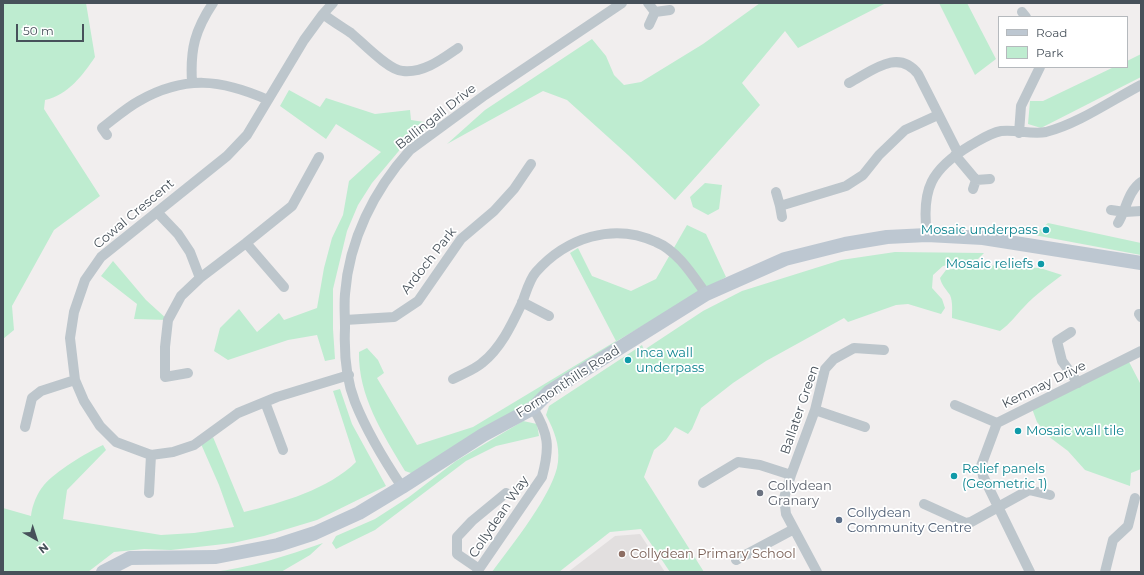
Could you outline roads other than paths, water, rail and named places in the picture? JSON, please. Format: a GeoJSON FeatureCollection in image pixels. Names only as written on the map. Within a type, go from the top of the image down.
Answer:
{"type":"FeatureCollection","features":[{"type":"Feature","properties":{"kind":"street"},"geometry":{"type":"LineString","coordinates":[[192,82],[192,45],[202,21],[213,3]]}},
{"type":"Feature","properties":{"kind":"street","name":"Cowal Crescent"},"geometry":{"type":"LineString","coordinates":[[333,3],[304,40],[247,134],[227,156],[101,257],[85,280],[74,312],[70,338],[76,380],[84,401],[100,426],[116,442],[151,455],[173,452],[194,445],[238,413],[265,402],[348,375]]}},
{"type":"Feature","properties":{"kind":"street","name":"Ballingall Drive"},"geometry":{"type":"LineString","coordinates":[[402,487],[369,432],[354,401],[344,352],[345,294],[350,262],[360,227],[376,195],[410,150],[448,121],[622,3]]}},
{"type":"Feature","properties":{"kind":"street"},"geometry":{"type":"LineString","coordinates":[[648,3],[655,12]]}},
{"type":"Feature","properties":{"kind":"street"},"geometry":{"type":"LineString","coordinates":[[655,12],[670,10]]}},
{"type":"Feature","properties":{"kind":"street"},"geometry":{"type":"LineString","coordinates":[[649,25],[655,12]]}},
{"type":"Feature","properties":{"kind":"street"},"geometry":{"type":"LineString","coordinates":[[323,14],[350,33],[384,62],[401,72],[420,70],[436,64],[458,48]]}},
{"type":"Feature","properties":{"kind":"street"},"geometry":{"type":"LineString","coordinates":[[849,83],[886,64],[899,61],[912,65],[918,74],[956,154],[975,185],[990,178]]}},
{"type":"Feature","properties":{"kind":"street"},"geometry":{"type":"LineString","coordinates":[[1019,133],[1021,106],[1040,68]]}},
{"type":"Feature","properties":{"kind":"street"},"geometry":{"type":"LineString","coordinates":[[102,128],[138,101],[162,90],[192,82],[218,84],[243,89],[268,100]]}},
{"type":"Feature","properties":{"kind":"street"},"geometry":{"type":"LineString","coordinates":[[927,235],[925,219],[926,196],[935,176],[944,162],[984,137],[1001,131],[1034,133],[1047,131],[1080,118],[1141,85]]}},
{"type":"Feature","properties":{"kind":"street"},"geometry":{"type":"LineString","coordinates":[[780,206],[846,186],[863,175],[879,155],[905,130],[938,115]]}},
{"type":"Feature","properties":{"kind":"street"},"geometry":{"type":"LineString","coordinates":[[188,373],[165,377],[165,346],[168,320],[181,296],[200,278],[292,206],[319,157]]}},
{"type":"Feature","properties":{"kind":"street","name":"Ardoch Park"},"geometry":{"type":"LineString","coordinates":[[345,320],[394,317],[418,302],[461,239],[494,211],[514,189],[531,164]]}},
{"type":"Feature","properties":{"kind":"street"},"geometry":{"type":"LineString","coordinates":[[1118,223],[1125,212],[1131,193],[1141,182]]}},
{"type":"Feature","properties":{"kind":"street"},"geometry":{"type":"LineString","coordinates":[[776,192],[782,217]]}},
{"type":"Feature","properties":{"kind":"street"},"geometry":{"type":"LineString","coordinates":[[1111,210],[1125,212],[1141,211]]}},
{"type":"Feature","properties":{"kind":"street"},"geometry":{"type":"LineString","coordinates":[[157,212],[178,234],[190,252],[200,278]]}},
{"type":"Feature","properties":{"kind":"street"},"geometry":{"type":"LineString","coordinates":[[453,379],[482,364],[503,339],[522,302],[534,274],[549,259],[575,242],[603,233],[632,235],[657,242],[678,258],[706,294]]}},
{"type":"Feature","properties":{"kind":"street","name":"Formonthills Road"},"geometry":{"type":"LineString","coordinates":[[103,572],[130,558],[216,557],[278,545],[315,533],[359,513],[483,435],[533,408],[549,392],[706,294],[785,259],[886,237],[927,235],[983,238],[1141,263]]}},
{"type":"Feature","properties":{"kind":"street"},"geometry":{"type":"LineString","coordinates":[[246,243],[284,287]]}},
{"type":"Feature","properties":{"kind":"street"},"geometry":{"type":"LineString","coordinates":[[522,302],[549,316]]}},
{"type":"Feature","properties":{"kind":"street"},"geometry":{"type":"LineString","coordinates":[[1071,332],[1057,342],[1062,361],[1078,383]]}},
{"type":"Feature","properties":{"kind":"street","name":"Ballater Green"},"geometry":{"type":"LineString","coordinates":[[817,572],[786,514],[784,498],[815,410],[825,369],[834,359],[854,348],[884,350]]}},
{"type":"Feature","properties":{"kind":"street","name":"Kemnay Drive"},"geometry":{"type":"LineString","coordinates":[[1030,572],[997,508],[983,476],[981,466],[997,423],[1141,351]]}},
{"type":"Feature","properties":{"kind":"street"},"geometry":{"type":"LineString","coordinates":[[25,427],[32,398],[41,391],[76,380]]}},
{"type":"Feature","properties":{"kind":"street"},"geometry":{"type":"LineString","coordinates":[[265,402],[282,450]]}},
{"type":"Feature","properties":{"kind":"street"},"geometry":{"type":"LineString","coordinates":[[955,405],[997,423]]}},
{"type":"Feature","properties":{"kind":"street","name":"Collydean Way"},"geometry":{"type":"LineString","coordinates":[[478,570],[542,477],[547,458],[548,442],[543,424],[533,408]]}},
{"type":"Feature","properties":{"kind":"street"},"geometry":{"type":"LineString","coordinates":[[815,410],[865,427]]}},
{"type":"Feature","properties":{"kind":"street"},"geometry":{"type":"LineString","coordinates":[[149,494],[151,455]]}},
{"type":"Feature","properties":{"kind":"street"},"geometry":{"type":"LineString","coordinates":[[703,483],[738,462],[760,465],[791,475]]}},
{"type":"Feature","properties":{"kind":"street"},"geometry":{"type":"LineString","coordinates":[[924,504],[966,523],[1029,490],[1050,495]]}},
{"type":"Feature","properties":{"kind":"street"},"geometry":{"type":"LineString","coordinates":[[478,570],[457,554],[457,537],[472,521],[506,493]]}},
{"type":"Feature","properties":{"kind":"street"},"geometry":{"type":"LineString","coordinates":[[1105,572],[1113,540],[1128,526],[1135,498]]}},
{"type":"Feature","properties":{"kind":"street"},"geometry":{"type":"LineString","coordinates":[[736,560],[794,529]]}},
{"type":"Feature","properties":{"kind":"place","name":"Mosaic underpass"},"geometry":{"type":"Point","coordinates":[1046,230]}},
{"type":"Feature","properties":{"kind":"place","name":"Mosaic reliefs"},"geometry":{"type":"Point","coordinates":[1041,264]}},
{"type":"Feature","properties":{"kind":"place","name":"Inca wall underpass"},"geometry":{"type":"Point","coordinates":[628,360]}},
{"type":"Feature","properties":{"kind":"place","name":"Mosaic wall tile"},"geometry":{"type":"Point","coordinates":[1018,431]}},
{"type":"Feature","properties":{"kind":"place","name":"Relief panels (Geometric 1)"},"geometry":{"type":"Point","coordinates":[954,476]}},
{"type":"Feature","properties":{"kind":"place","name":"Collydean Granary"},"geometry":{"type":"Point","coordinates":[760,493]}},
{"type":"Feature","properties":{"kind":"place","name":"Collydean Community Centre"},"geometry":{"type":"Point","coordinates":[839,520]}},
{"type":"Feature","properties":{"kind":"place","name":"Collydean Primary School"},"geometry":{"type":"Point","coordinates":[622,554]}}]}
